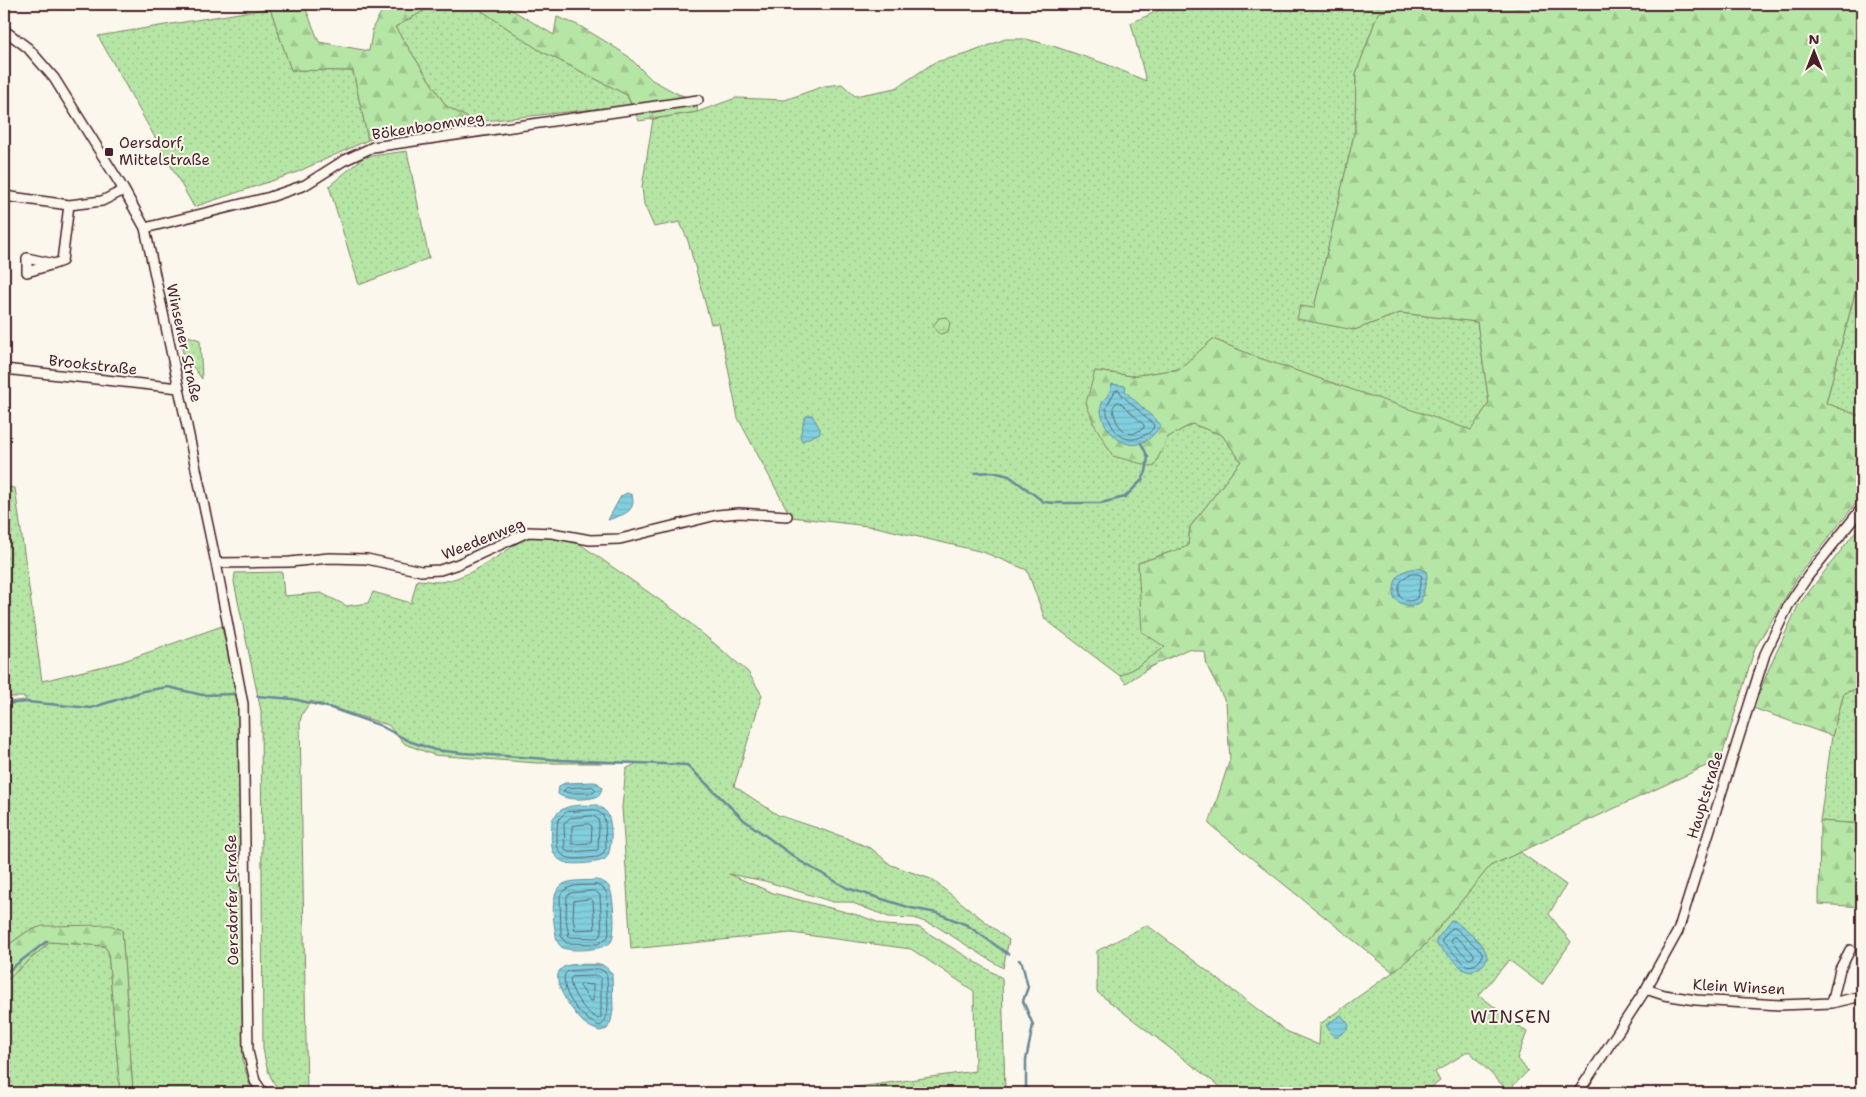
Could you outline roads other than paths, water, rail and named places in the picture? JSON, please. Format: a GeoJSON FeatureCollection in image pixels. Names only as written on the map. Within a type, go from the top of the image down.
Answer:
{"type":"FeatureCollection","features":[{"type":"Feature","properties":{"kind":"street","name":"Winsener Straße"},"geometry":{"type":"LineString","coordinates":[[4,30],[28,48],[54,78],[124,190],[145,228],[216,563],[243,704]]}},
{"type":"Feature","properties":{"kind":"street","name":"Bökenboomweg"},"geometry":{"type":"LineString","coordinates":[[145,228],[270,197],[305,185],[343,161],[373,146],[698,100]]}},
{"type":"Feature","properties":{"kind":"street"},"geometry":{"type":"LineString","coordinates":[[4,196],[69,205],[102,201],[124,190]]}},
{"type":"Feature","properties":{"kind":"street"},"geometry":{"type":"LineString","coordinates":[[54,264],[62,262],[69,205]]}},
{"type":"Feature","properties":{"kind":"street","name":"Brookstraße"},"geometry":{"type":"LineString","coordinates":[[4,369],[179,388]]}},
{"type":"Feature","properties":{"kind":"street","name":"Hauptstraße"},"geometry":{"type":"LineString","coordinates":[[1578,1093],[1646,989],[1678,930],[1765,654],[1788,606],[1808,576],[1862,508]]}},
{"type":"Feature","properties":{"kind":"street","name":"Weedenweg"},"geometry":{"type":"LineString","coordinates":[[216,563],[290,562],[329,558],[366,559],[421,571],[440,570],[458,564],[528,532],[552,533],[590,540],[605,540],[717,515],[739,513],[787,516]]}},
{"type":"Feature","properties":{"kind":"street","name":"Oersdorfer Straße"},"geometry":{"type":"LineString","coordinates":[[243,704],[248,1051],[255,1081],[263,1093]]}},
{"type":"Feature","properties":{"kind":"street"},"geometry":{"type":"LineString","coordinates":[[1832,1002],[1840,969],[1850,950]]}},
{"type":"Feature","properties":{"kind":"street","name":"Klein Winsen"},"geometry":{"type":"LineString","coordinates":[[1646,989],[1664,995],[1696,1000],[1780,1005],[1832,1002],[1862,996]]}},
{"type":"Feature","properties":{"kind":"water"},"geometry":{"type":"Polygon","coordinates":[[[1112,384],[1126,386],[1125,391],[1161,425],[1149,439],[1136,444],[1129,444],[1122,442],[1107,428],[1102,417],[1101,406],[1109,394],[1112,384]]]}},
{"type":"Feature","properties":{"kind":"water"},"geometry":{"type":"Polygon","coordinates":[[[812,415],[820,429],[820,433],[802,441],[800,436],[805,417],[812,415]]]}},
{"type":"Feature","properties":{"kind":"water"},"geometry":{"type":"Polygon","coordinates":[[[627,493],[632,495],[633,501],[630,510],[623,515],[608,520],[621,496],[627,493]]]}},
{"type":"Feature","properties":{"kind":"water"},"geometry":{"type":"Polygon","coordinates":[[[1418,568],[1426,571],[1427,577],[1421,602],[1413,605],[1400,603],[1394,598],[1394,586],[1398,577],[1405,571],[1418,568]]]}},
{"type":"Feature","properties":{"kind":"water"},"geometry":{"type":"Polygon","coordinates":[[[565,783],[598,783],[602,788],[599,796],[578,799],[567,798],[558,794],[559,786],[565,783]]]}},
{"type":"Feature","properties":{"kind":"water"},"geometry":{"type":"Polygon","coordinates":[[[597,805],[605,811],[610,821],[611,843],[608,856],[598,862],[586,863],[570,864],[560,860],[553,851],[551,840],[552,820],[556,814],[571,806],[597,805]]]}},
{"type":"Feature","properties":{"kind":"water"},"geometry":{"type":"Polygon","coordinates":[[[602,881],[611,891],[614,923],[613,938],[611,942],[602,947],[574,950],[563,948],[557,941],[553,913],[558,890],[562,885],[569,882],[602,881]]]}},
{"type":"Feature","properties":{"kind":"water"},"geometry":{"type":"Polygon","coordinates":[[[1454,920],[1483,946],[1486,953],[1486,960],[1481,966],[1470,972],[1464,970],[1436,944],[1436,940],[1451,921],[1454,920]]]}},
{"type":"Feature","properties":{"kind":"water"},"geometry":{"type":"Polygon","coordinates":[[[601,964],[612,974],[613,1010],[607,1029],[600,1031],[585,1023],[573,1011],[562,994],[558,977],[560,970],[566,966],[601,964]]]}},
{"type":"Feature","properties":{"kind":"water"},"geometry":{"type":"Polygon","coordinates":[[[1341,1015],[1349,1025],[1348,1029],[1334,1037],[1326,1025],[1341,1015]]]}},
{"type":"Feature","properties":{"kind":"waterway"},"geometry":{"type":"LineString","coordinates":[[975,473],[993,472],[1009,476],[1044,502],[1101,503],[1125,497],[1142,480],[1146,472],[1148,457],[1141,443]]}},
{"type":"Feature","properties":{"kind":"waterway"},"geometry":{"type":"LineString","coordinates":[[4,704],[27,702],[91,708],[144,691],[168,687],[202,695],[235,694]]}},
{"type":"Feature","properties":{"kind":"waterway"},"geometry":{"type":"LineString","coordinates":[[257,696],[293,699],[331,708],[379,725],[409,741],[435,750],[561,760],[687,765],[744,820],[800,861],[847,888],[911,908],[937,913],[967,925],[1008,954]]}},
{"type":"Feature","properties":{"kind":"waterway"},"geometry":{"type":"LineString","coordinates":[[4,974],[47,941]]}},
{"type":"Feature","properties":{"kind":"waterway"},"geometry":{"type":"LineString","coordinates":[[1019,960],[1022,963],[1028,987],[1023,1001],[1033,1025],[1026,1060],[1026,1093]]}},
{"type":"Feature","properties":{"kind":"place","name":"Oersdorf, Mittelstraße"},"geometry":{"type":"Point","coordinates":[109,152]}},
{"type":"Feature","properties":{"kind":"district","name":"WINSEN"},"geometry":{"type":"Point","coordinates":[1511,1017]}}]}
